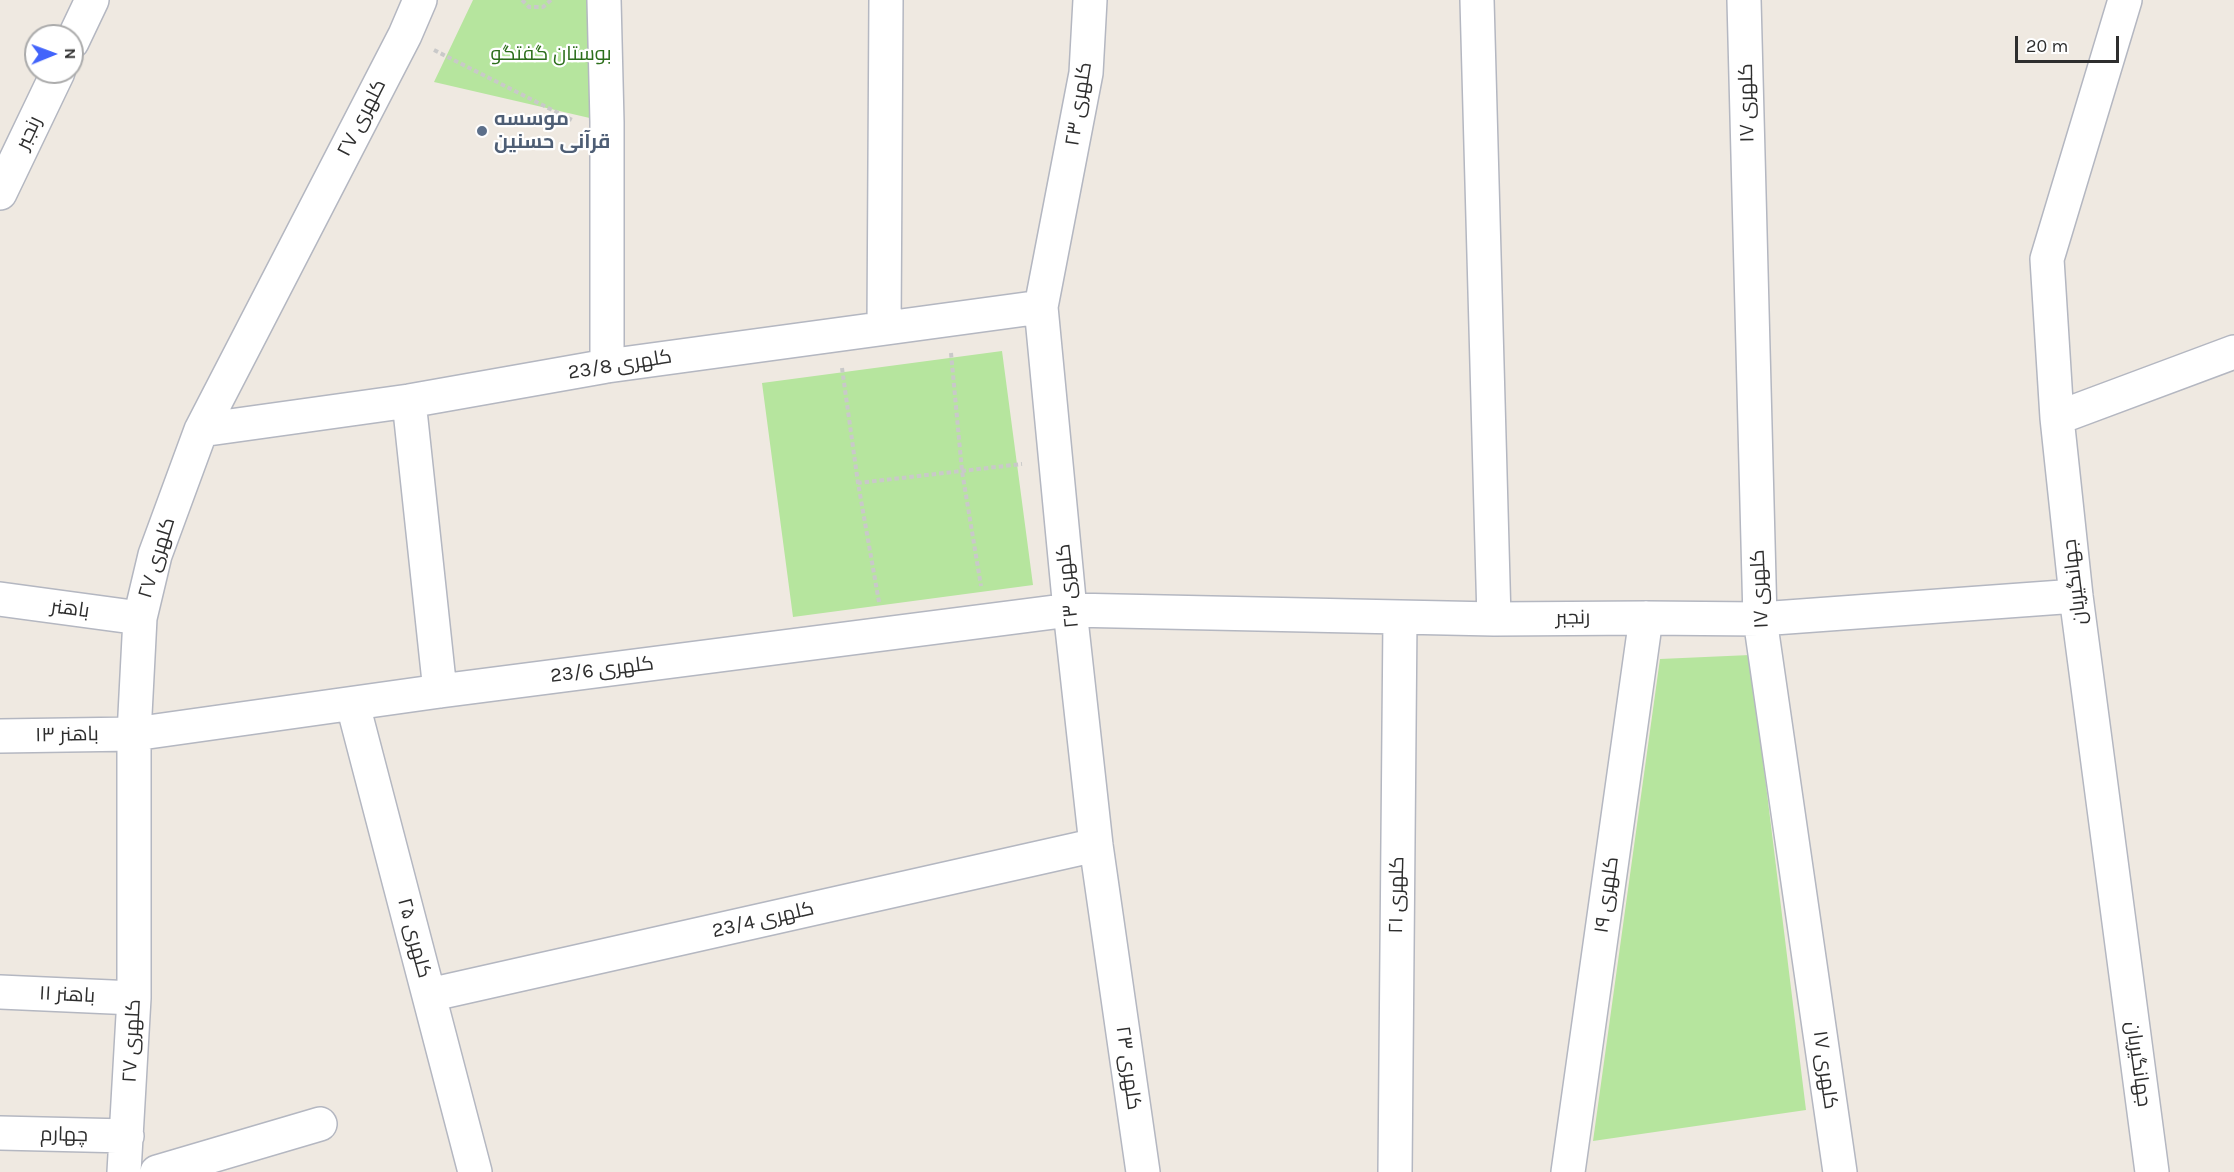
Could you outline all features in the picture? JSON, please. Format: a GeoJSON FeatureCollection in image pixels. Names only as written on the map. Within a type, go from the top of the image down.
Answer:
{"type":"FeatureCollection","features":[{"type":"Feature","properties":{"kind":"street"},"geometry":{"type":"LineString","coordinates":[[81,24],[92,0]]}},
{"type":"Feature","properties":{"kind":"street","name":"کلهری ۲۷"},"geometry":{"type":"LineString","coordinates":[[124,1172],[134,998],[134,734],[140,618],[155,555],[201,430],[405,36],[420,0]]}},
{"type":"Feature","properties":{"kind":"street"},"geometry":{"type":"LineString","coordinates":[[604,0],[607,137],[607,366]]}},
{"type":"Feature","properties":{"kind":"street"},"geometry":{"type":"LineString","coordinates":[[884,328],[886,0]]}},
{"type":"Feature","properties":{"kind":"street","name":"کلهری ۲۳"},"geometry":{"type":"LineString","coordinates":[[1090,0],[1086,73],[1041,307],[1070,610],[1096,845],[1143,1172]]}},
{"type":"Feature","properties":{"kind":"street"},"geometry":{"type":"LineString","coordinates":[[1477,0],[1494,619]]}},
{"type":"Feature","properties":{"kind":"street","name":"کلهری ۱۷"},"geometry":{"type":"LineString","coordinates":[[1744,0],[1760,619],[1840,1172]]}},
{"type":"Feature","properties":{"kind":"street","name":"جهانگیریان"},"geometry":{"type":"LineString","coordinates":[[2125,0],[2048,259],[2057,418],[2076,596],[2152,1172]]}},
{"type":"Feature","properties":{"kind":"street","name":"رنجبر"},"geometry":{"type":"LineString","coordinates":[[0,193],[52,84]]}},
{"type":"Feature","properties":{"kind":"street","name":"کلهری 23/8"},"geometry":{"type":"LineString","coordinates":[[201,430],[409,401],[607,366],[1041,307]]}},
{"type":"Feature","properties":{"kind":"street"},"geometry":{"type":"LineString","coordinates":[[2057,418],[2234,352]]}},
{"type":"Feature","properties":{"kind":"street"},"geometry":{"type":"LineString","coordinates":[[409,401],[440,691]]}},
{"type":"Feature","properties":{"kind":"street","name":"رنجبر"},"geometry":{"type":"LineString","coordinates":[[1070,610],[1400,618],[1760,619],[2076,596]]}},
{"type":"Feature","properties":{"kind":"street","name":"باهنر"},"geometry":{"type":"LineString","coordinates":[[0,599],[140,618]]}},
{"type":"Feature","properties":{"kind":"street","name":"کلهری 23/6"},"geometry":{"type":"LineString","coordinates":[[134,734],[440,691],[1070,610]]}},
{"type":"Feature","properties":{"kind":"street","name":"کلهری ۲۱"},"geometry":{"type":"LineString","coordinates":[[1395,1172],[1400,618]]}},
{"type":"Feature","properties":{"kind":"street","name":"کلهری ۱۹"},"geometry":{"type":"LineString","coordinates":[[1568,1172],[1646,618]]}},
{"type":"Feature","properties":{"kind":"street","name":"کلهری ۲۵"},"geometry":{"type":"LineString","coordinates":[[353,705],[475,1172]]}},
{"type":"Feature","properties":{"kind":"street","name":"باهنر ۱۳"},"geometry":{"type":"LineString","coordinates":[[0,736],[134,734]]}},
{"type":"Feature","properties":{"kind":"street","name":"کلهری 23/4"},"geometry":{"type":"LineString","coordinates":[[429,995],[1096,845]]}},
{"type":"Feature","properties":{"kind":"street","name":"باهنر ۱۱"},"geometry":{"type":"LineString","coordinates":[[0,992],[134,998]]}},
{"type":"Feature","properties":{"kind":"street"},"geometry":{"type":"LineString","coordinates":[[157,1172],[320,1124]]}},
{"type":"Feature","properties":{"kind":"street","name":"چهارم"},"geometry":{"type":"LineString","coordinates":[[0,1133],[127,1136]]}},
{"type":"Feature","properties":{"kind":"path"},"geometry":{"type":"LineString","coordinates":[[522,0],[529,7],[543,8],[551,0]]}},
{"type":"Feature","properties":{"kind":"path"},"geometry":{"type":"LineString","coordinates":[[405,36],[607,137]]}},
{"type":"Feature","properties":{"kind":"path"},"geometry":{"type":"LineString","coordinates":[[947,319],[962,471],[986,621]]}},
{"type":"Feature","properties":{"kind":"path"},"geometry":{"type":"LineString","coordinates":[[837,334],[858,483],[885,634]]}},
{"type":"Feature","properties":{"kind":"path"},"geometry":{"type":"LineString","coordinates":[[858,483],[1056,460]]}},
{"type":"Feature","properties":{"kind":"green space","name":"بوستان گفتگو"},"geometry":{"type":"Polygon","coordinates":[[[473,0],[604,0],[607,122],[434,82],[473,0]]]}},
{"type":"Feature","properties":{"kind":"green space"},"geometry":{"type":"Polygon","coordinates":[[[1002,351],[1033,585],[793,617],[762,383],[1002,351]]]}},
{"type":"Feature","properties":{"kind":"green space"},"geometry":{"type":"Polygon","coordinates":[[[1750,655],[1806,1110],[1593,1141],[1660,659],[1750,655]]]}},
{"type":"Feature","properties":{"kind":"place","name":"موسسه قرآنی حسنین"},"geometry":{"type":"Point","coordinates":[482,131]}}]}
